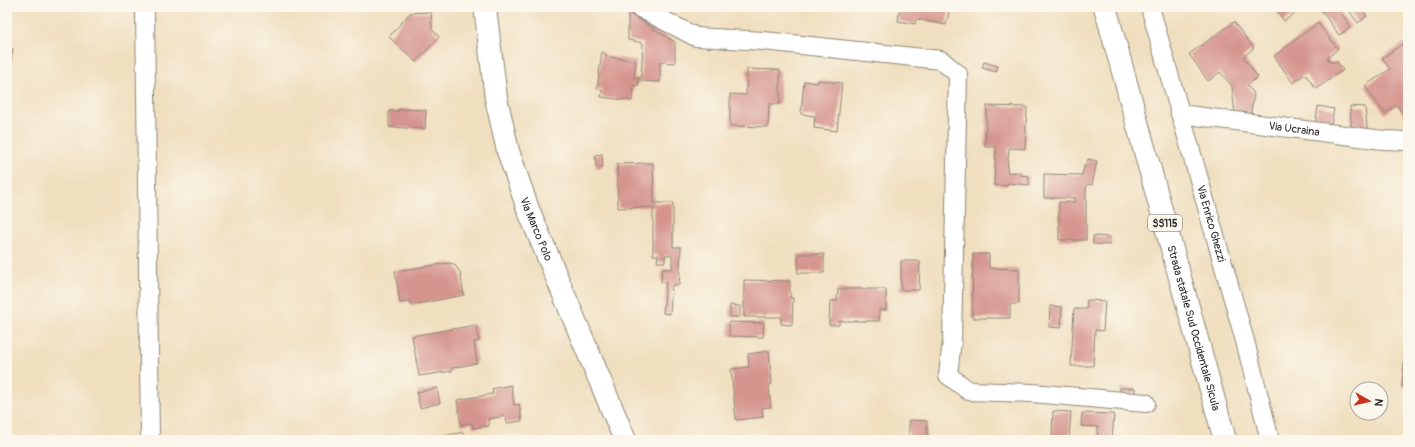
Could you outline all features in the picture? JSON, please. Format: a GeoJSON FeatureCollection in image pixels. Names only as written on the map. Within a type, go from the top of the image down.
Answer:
{"type":"FeatureCollection","features":[{"type":"Feature","properties":{"kind":"street"},"geometry":{"type":"LineString","coordinates":[[144,7],[150,440]]}},
{"type":"Feature","properties":{"kind":"street","name":"Via Marco Polo"},"geometry":{"type":"LineString","coordinates":[[485,7],[496,98],[508,151],[528,209],[625,440]]}},
{"type":"Feature","properties":{"kind":"street"},"geometry":{"type":"LineString","coordinates":[[638,7],[696,37],[764,41],[941,60],[958,74],[952,341],[948,375],[969,391],[1032,393],[1146,402]]}},
{"type":"Feature","properties":{"kind":"street","name":"Strada statale Sud Occidentale Sicula"},"geometry":{"type":"LineString","coordinates":[[1105,7],[1225,440]]}},
{"type":"Feature","properties":{"kind":"street","name":"Via Enrico Ghezzi"},"geometry":{"type":"LineString","coordinates":[[1150,7],[1245,341],[1270,440]]}},
{"type":"Feature","properties":{"kind":"street","name":"Via Ucraina"},"geometry":{"type":"LineString","coordinates":[[1180,114],[1383,140],[1408,141]]}},
{"type":"Feature","properties":{"kind":"building"},"geometry":{"type":"Polygon","coordinates":[[[900,7],[950,7],[946,25],[916,19],[915,24],[898,21],[900,7]]]}},
{"type":"Feature","properties":{"kind":"building"},"geometry":{"type":"Polygon","coordinates":[[[1274,7],[1290,7],[1295,13],[1284,21],[1274,7]]]}},
{"type":"Feature","properties":{"kind":"building"},"geometry":{"type":"Polygon","coordinates":[[[1326,7],[1337,7],[1351,27],[1339,35],[1321,10],[1326,7]]]}},
{"type":"Feature","properties":{"kind":"building"},"geometry":{"type":"Polygon","coordinates":[[[1356,7],[1360,7],[1367,16],[1358,23],[1350,12],[1356,7]]]}},
{"type":"Feature","properties":{"kind":"building"},"geometry":{"type":"Polygon","coordinates":[[[431,12],[432,29],[439,37],[416,62],[389,37],[410,13],[431,12]]]}},
{"type":"Feature","properties":{"kind":"building"},"geometry":{"type":"Polygon","coordinates":[[[628,13],[675,42],[675,63],[660,62],[660,82],[641,81],[643,43],[628,40],[628,13]]]}},
{"type":"Feature","properties":{"kind":"building"},"geometry":{"type":"Polygon","coordinates":[[[1234,22],[1254,48],[1243,57],[1258,77],[1247,85],[1254,94],[1250,117],[1235,115],[1232,86],[1220,72],[1208,81],[1189,54],[1234,22]]]}},
{"type":"Feature","properties":{"kind":"building"},"geometry":{"type":"Polygon","coordinates":[[[1318,23],[1338,49],[1327,58],[1330,62],[1337,62],[1343,70],[1316,89],[1305,74],[1293,83],[1274,56],[1318,23]]]}},
{"type":"Feature","properties":{"kind":"building"},"geometry":{"type":"Polygon","coordinates":[[[1404,43],[1408,48],[1408,121],[1397,105],[1385,114],[1365,86],[1390,69],[1382,58],[1404,43]]]}},
{"type":"Feature","properties":{"kind":"building"},"geometry":{"type":"Polygon","coordinates":[[[7,48],[13,49],[8,77],[7,77],[7,48]]]}},
{"type":"Feature","properties":{"kind":"building"},"geometry":{"type":"Polygon","coordinates":[[[602,51],[606,56],[636,61],[634,78],[639,78],[638,86],[634,85],[632,101],[601,97],[602,89],[597,89],[602,51]]]}},
{"type":"Feature","properties":{"kind":"building"},"geometry":{"type":"Polygon","coordinates":[[[984,62],[998,66],[996,72],[982,68],[984,62]]]}},
{"type":"Feature","properties":{"kind":"building"},"geometry":{"type":"Polygon","coordinates":[[[747,69],[780,70],[780,104],[769,104],[768,127],[730,126],[730,94],[746,95],[747,69]]]}},
{"type":"Feature","properties":{"kind":"building"},"geometry":{"type":"Polygon","coordinates":[[[818,80],[842,83],[837,131],[814,128],[815,116],[801,114],[804,81],[818,83],[818,80]]]}},
{"type":"Feature","properties":{"kind":"building"},"geometry":{"type":"Polygon","coordinates":[[[987,106],[1027,107],[1025,149],[1009,148],[1007,172],[1021,173],[1020,175],[1029,176],[1029,185],[1008,183],[1007,186],[994,185],[996,147],[985,147],[987,106]]]}},
{"type":"Feature","properties":{"kind":"building"},"geometry":{"type":"Polygon","coordinates":[[[1318,106],[1334,109],[1330,130],[1315,127],[1318,106]]]}},
{"type":"Feature","properties":{"kind":"building"},"geometry":{"type":"Polygon","coordinates":[[[1350,106],[1365,107],[1368,135],[1352,134],[1350,106]]]}},
{"type":"Feature","properties":{"kind":"building"},"geometry":{"type":"Polygon","coordinates":[[[399,109],[426,110],[425,129],[389,127],[389,111],[399,111],[399,109]]]}},
{"type":"Feature","properties":{"kind":"building"},"geometry":{"type":"Polygon","coordinates":[[[602,154],[603,167],[596,168],[595,155],[602,154]]]}},
{"type":"Feature","properties":{"kind":"building"},"geometry":{"type":"Polygon","coordinates":[[[1088,159],[1097,161],[1092,185],[1087,184],[1086,191],[1086,240],[1059,240],[1059,202],[1075,202],[1075,198],[1044,198],[1044,174],[1082,175],[1088,159]]]}},
{"type":"Feature","properties":{"kind":"building"},"geometry":{"type":"Polygon","coordinates":[[[653,163],[654,203],[673,203],[673,247],[681,247],[679,285],[672,285],[670,314],[663,313],[666,282],[661,282],[662,269],[672,269],[672,255],[665,255],[665,262],[657,262],[658,255],[653,255],[654,207],[618,208],[617,164],[653,163]]]}},
{"type":"Feature","properties":{"kind":"building"},"geometry":{"type":"Polygon","coordinates":[[[1093,236],[1110,237],[1110,245],[1093,244],[1093,236]]]}},
{"type":"Feature","properties":{"kind":"building"},"geometry":{"type":"Polygon","coordinates":[[[798,254],[824,254],[824,273],[798,273],[798,254]]]}},
{"type":"Feature","properties":{"kind":"building"},"geometry":{"type":"Polygon","coordinates":[[[973,254],[989,254],[989,268],[1019,269],[1019,304],[1010,304],[1010,318],[972,318],[973,254]]]}},
{"type":"Feature","properties":{"kind":"building"},"geometry":{"type":"Polygon","coordinates":[[[901,261],[920,261],[919,290],[901,290],[901,261]]]}},
{"type":"Feature","properties":{"kind":"building"},"geometry":{"type":"Polygon","coordinates":[[[449,263],[454,264],[460,272],[464,295],[411,305],[410,301],[400,303],[395,271],[449,263]]]}},
{"type":"Feature","properties":{"kind":"building"},"geometry":{"type":"Polygon","coordinates":[[[744,280],[790,281],[790,298],[793,298],[792,325],[781,324],[781,317],[744,317],[744,280]]]}},
{"type":"Feature","properties":{"kind":"building"},"geometry":{"type":"Polygon","coordinates":[[[838,289],[886,289],[886,310],[879,310],[879,321],[839,321],[839,325],[829,325],[830,301],[837,301],[838,289]]]}},
{"type":"Feature","properties":{"kind":"building"},"geometry":{"type":"Polygon","coordinates":[[[1087,300],[1105,301],[1103,331],[1095,330],[1093,366],[1071,366],[1074,309],[1087,309],[1087,300]]]}},
{"type":"Feature","properties":{"kind":"building"},"geometry":{"type":"Polygon","coordinates":[[[730,305],[740,306],[740,317],[730,317],[730,305]]]}},
{"type":"Feature","properties":{"kind":"building"},"geometry":{"type":"Polygon","coordinates":[[[1050,306],[1062,307],[1061,328],[1049,327],[1050,306]]]}},
{"type":"Feature","properties":{"kind":"building"},"geometry":{"type":"Polygon","coordinates":[[[1407,320],[1408,387],[1402,387],[1407,320]]]}},
{"type":"Feature","properties":{"kind":"building"},"geometry":{"type":"Polygon","coordinates":[[[729,322],[764,323],[763,337],[729,336],[729,322]]]}},
{"type":"Feature","properties":{"kind":"building"},"geometry":{"type":"Polygon","coordinates":[[[476,325],[479,341],[474,342],[477,363],[452,368],[452,371],[419,376],[412,336],[476,325]]]}},
{"type":"Feature","properties":{"kind":"building"},"geometry":{"type":"Polygon","coordinates":[[[769,351],[772,384],[769,385],[771,407],[762,408],[763,417],[736,420],[731,369],[749,367],[748,354],[769,351]]]}},
{"type":"Feature","properties":{"kind":"building"},"geometry":{"type":"Polygon","coordinates":[[[511,385],[514,405],[519,404],[522,421],[507,423],[506,416],[488,419],[489,426],[473,428],[472,423],[461,425],[457,400],[493,394],[492,389],[511,385]]]}},
{"type":"Feature","properties":{"kind":"building"},"geometry":{"type":"Polygon","coordinates":[[[437,388],[440,403],[420,408],[417,392],[437,388]]]}},
{"type":"Feature","properties":{"kind":"building"},"geometry":{"type":"Polygon","coordinates":[[[1120,388],[1135,388],[1135,397],[1120,396],[1120,388]]]}},
{"type":"Feature","properties":{"kind":"building"},"geometry":{"type":"Polygon","coordinates":[[[1053,411],[1071,412],[1069,438],[1052,438],[1053,411]]]}},
{"type":"Feature","properties":{"kind":"building"},"geometry":{"type":"Polygon","coordinates":[[[1082,413],[1114,414],[1112,440],[1097,440],[1098,427],[1081,426],[1082,413]]]}},
{"type":"Feature","properties":{"kind":"building"},"geometry":{"type":"Polygon","coordinates":[[[909,420],[927,421],[927,440],[909,439],[909,420]]]}},
{"type":"Feature","properties":{"kind":"building"},"geometry":{"type":"Polygon","coordinates":[[[463,432],[465,440],[446,440],[445,436],[463,432]]]}}]}
